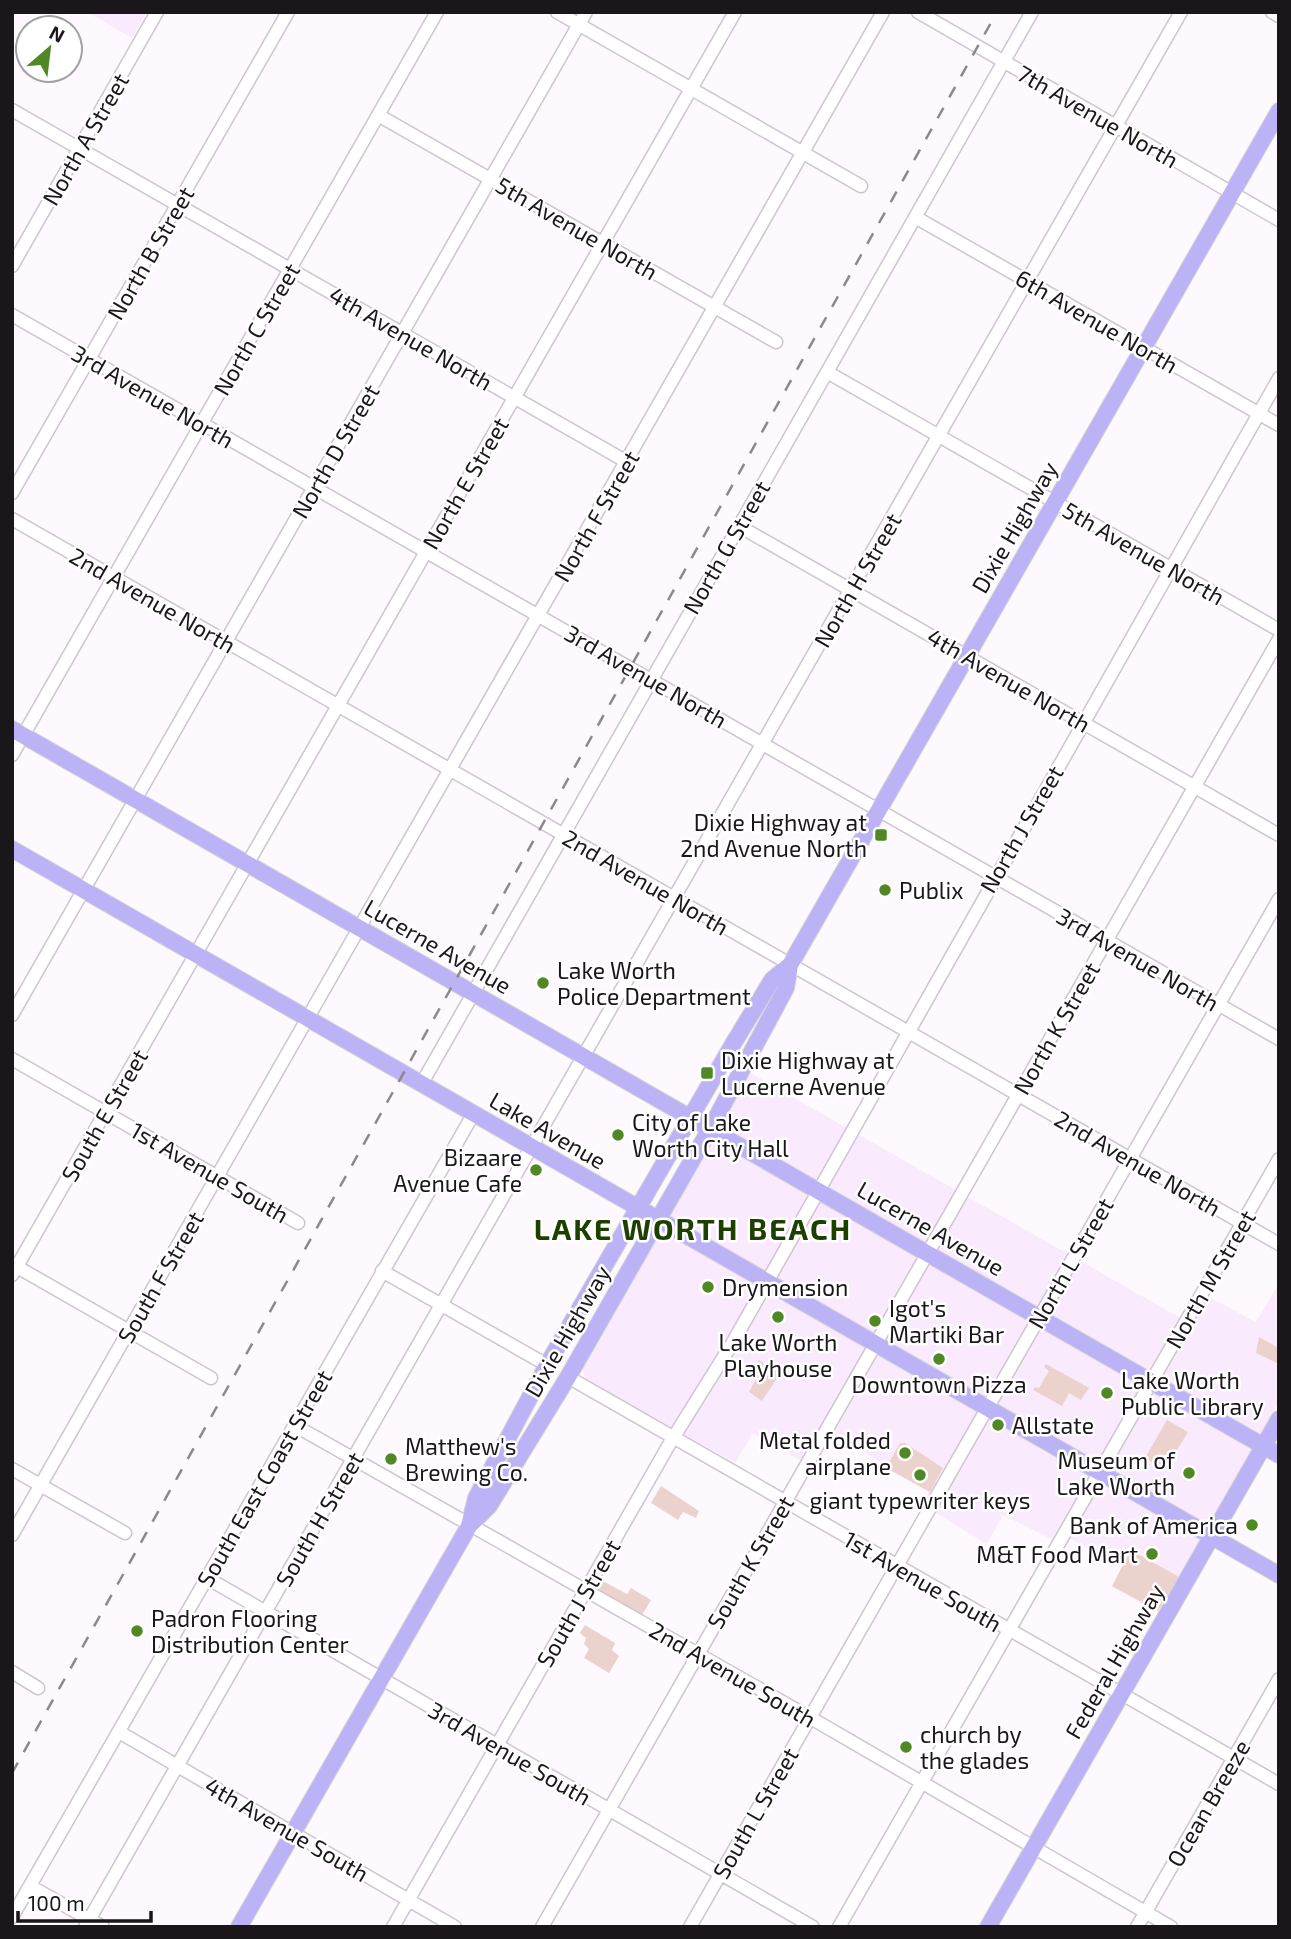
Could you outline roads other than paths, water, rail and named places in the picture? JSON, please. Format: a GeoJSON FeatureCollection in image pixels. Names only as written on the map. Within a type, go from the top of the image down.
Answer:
{"type":"FeatureCollection","features":[{"type":"Feature","properties":{"kind":"main road","name":"Dixie Highway"},"geometry":{"type":"LineString","coordinates":[[469,1526],[476,1498],[547,1365],[689,1117],[772,980],[789,965],[1279,111]]}},
{"type":"Feature","properties":{"kind":"main road","name":"Lucerne Avenue"},"geometry":{"type":"LineString","coordinates":[[18,732],[1279,1455]]}},
{"type":"Feature","properties":{"kind":"main road","name":"Lake Avenue"},"geometry":{"type":"LineString","coordinates":[[12,849],[1279,1575]]}},
{"type":"Feature","properties":{"kind":"main road","name":"Dixie Highway"},"geometry":{"type":"LineString","coordinates":[[239,1927],[469,1526],[489,1506],[568,1377],[710,1129],[786,988],[789,965]]}},
{"type":"Feature","properties":{"kind":"main road","name":"Federal Highway"},"geometry":{"type":"LineString","coordinates":[[988,1927],[1279,1419]]}},
{"type":"Feature","properties":{"kind":"street","name":"North A Street"},"geometry":{"type":"LineString","coordinates":[[12,266],[157,12]]}},
{"type":"Feature","properties":{"kind":"street","name":"North B Street"},"geometry":{"type":"LineString","coordinates":[[12,493],[288,12]]}},
{"type":"Feature","properties":{"kind":"street","name":"North C Street"},"geometry":{"type":"LineString","coordinates":[[12,755],[18,732],[114,578],[437,12]]}},
{"type":"Feature","properties":{"kind":"street"},"geometry":{"type":"LineString","coordinates":[[557,12],[861,186]]}},
{"type":"Feature","properties":{"kind":"street","name":"North D Street"},"geometry":{"type":"LineString","coordinates":[[12,1015],[586,12]]}},
{"type":"Feature","properties":{"kind":"street","name":"North E Street"},"geometry":{"type":"LineString","coordinates":[[195,954],[734,12]]}},
{"type":"Feature","properties":{"kind":"street","name":"North F Street"},"geometry":{"type":"LineString","coordinates":[[308,1019],[883,12]]}},
{"type":"Feature","properties":{"kind":"street","name":"7th Avenue North"},"geometry":{"type":"LineString","coordinates":[[918,12],[1279,220]]}},
{"type":"Feature","properties":{"kind":"street","name":"North G Street"},"geometry":{"type":"LineString","coordinates":[[422,1083],[1032,12]]}},
{"type":"Feature","properties":{"kind":"street","name":"North H Street"},"geometry":{"type":"LineString","coordinates":[[532,1147],[1181,12]]}},
{"type":"Feature","properties":{"kind":"street"},"geometry":{"type":"LineString","coordinates":[[1272,12],[1279,16]]}},
{"type":"Feature","properties":{"kind":"street","name":"4th Avenue North"},"geometry":{"type":"LineString","coordinates":[[12,110],[626,462]]}},
{"type":"Feature","properties":{"kind":"street","name":"5th Avenue North"},"geometry":{"type":"LineString","coordinates":[[378,115],[776,342]]}},
{"type":"Feature","properties":{"kind":"street","name":"6th Avenue North"},"geometry":{"type":"LineString","coordinates":[[915,217],[1279,425]]}},
{"type":"Feature","properties":{"kind":"street","name":"3rd Avenue North"},"geometry":{"type":"LineString","coordinates":[[12,315],[651,678],[1279,1040]]}},
{"type":"Feature","properties":{"kind":"street","name":"5th Avenue North"},"geometry":{"type":"LineString","coordinates":[[827,372],[1279,630]]}},
{"type":"Feature","properties":{"kind":"street","name":"North J Street"},"geometry":{"type":"LineString","coordinates":[[767,1282],[994,876],[1279,378]]}},
{"type":"Feature","properties":{"kind":"street","name":"2nd Avenue North"},"geometry":{"type":"LineString","coordinates":[[12,519],[1279,1244]]}},
{"type":"Feature","properties":{"kind":"street","name":"4th Avenue North"},"geometry":{"type":"LineString","coordinates":[[739,526],[1279,835]]}},
{"type":"Feature","properties":{"kind":"street","name":"North K Street"},"geometry":{"type":"LineString","coordinates":[[875,1344],[1279,639]]}},
{"type":"Feature","properties":{"kind":"street","name":"North L Street"},"geometry":{"type":"LineString","coordinates":[[987,1408],[1279,899]]}},
{"type":"Feature","properties":{"kind":"street","name":"South E Street"},"geometry":{"type":"LineString","coordinates":[[14,1268],[195,954]]}},
{"type":"Feature","properties":{"kind":"street","name":"South F Street"},"geometry":{"type":"LineString","coordinates":[[12,1535],[308,1019]]}},
{"type":"Feature","properties":{"kind":"street","name":"1st Avenue South"},"geometry":{"type":"LineString","coordinates":[[12,1059],[298,1223]]}},
{"type":"Feature","properties":{"kind":"street","name":"South East Coast Street"},"geometry":{"type":"LineString","coordinates":[[12,1917],[474,1113]]}},
{"type":"Feature","properties":{"kind":"street","name":"South H Street"},"geometry":{"type":"LineString","coordinates":[[87,1923],[532,1147]]}},
{"type":"Feature","properties":{"kind":"street","name":"North M Street"},"geometry":{"type":"LineString","coordinates":[[839,1927],[1279,1159]]}},
{"type":"Feature","properties":{"kind":"street"},"geometry":{"type":"LineString","coordinates":[[14,1268],[211,1378]]}},
{"type":"Feature","properties":{"kind":"street"},"geometry":{"type":"LineString","coordinates":[[382,1271],[547,1365]]}},
{"type":"Feature","properties":{"kind":"street","name":"South J Street"},"geometry":{"type":"LineString","coordinates":[[393,1927],[585,1590],[767,1282]]}},
{"type":"Feature","properties":{"kind":"street","name":"South K Street"},"geometry":{"type":"LineString","coordinates":[[542,1927],[875,1344]]}},
{"type":"Feature","properties":{"kind":"street","name":"1st Avenue South"},"geometry":{"type":"LineString","coordinates":[[568,1377],[1279,1784]]}},
{"type":"Feature","properties":{"kind":"street","name":"South L Street"},"geometry":{"type":"LineString","coordinates":[[690,1927],[987,1408]]}},
{"type":"Feature","properties":{"kind":"street","name":"2nd Avenue South"},"geometry":{"type":"LineString","coordinates":[[294,1425],[1034,1846],[1171,1927]]}},
{"type":"Feature","properties":{"kind":"street"},"geometry":{"type":"LineString","coordinates":[[12,1469],[125,1533]]}},
{"type":"Feature","properties":{"kind":"street","name":"3rd Avenue South"},"geometry":{"type":"LineString","coordinates":[[207,1578],[813,1927]]}},
{"type":"Feature","properties":{"kind":"street"},"geometry":{"type":"LineString","coordinates":[[12,1672],[38,1688]]}},
{"type":"Feature","properties":{"kind":"street","name":"Ocean Breeze"},"geometry":{"type":"LineString","coordinates":[[1137,1927],[1279,1679]]}},
{"type":"Feature","properties":{"kind":"street","name":"4th Avenue South"},"geometry":{"type":"LineString","coordinates":[[119,1732],[455,1927]]}},
{"type":"Feature","properties":{"kind":"street"},"geometry":{"type":"LineString","coordinates":[[30,1886],[87,1923],[103,1927]]}},
{"type":"Feature","properties":{"kind":"railway"},"geometry":{"type":"LineString","coordinates":[[12,1773],[997,12]]}},
{"type":"Feature","properties":{"kind":"place","name":"Dixie Highway at 2nd Avenue North"},"geometry":{"type":"Point","coordinates":[881,835]}},
{"type":"Feature","properties":{"kind":"place","name":"Publix"},"geometry":{"type":"Point","coordinates":[885,890]}},
{"type":"Feature","properties":{"kind":"place","name":"Lake Worth Police Department"},"geometry":{"type":"Point","coordinates":[543,983]}},
{"type":"Feature","properties":{"kind":"place","name":"Dixie Highway at Lucerne Avenue"},"geometry":{"type":"Point","coordinates":[707,1073]}},
{"type":"Feature","properties":{"kind":"place","name":"City of Lake Worth City Hall"},"geometry":{"type":"Point","coordinates":[618,1135]}},
{"type":"Feature","properties":{"kind":"place","name":"Bizaare Avenue Cafe"},"geometry":{"type":"Point","coordinates":[536,1170]}},
{"type":"Feature","properties":{"kind":"place","name":"Drymension"},"geometry":{"type":"Point","coordinates":[708,1287]}},
{"type":"Feature","properties":{"kind":"place","name":"Lake Worth Playhouse"},"geometry":{"type":"Point","coordinates":[778,1317]}},
{"type":"Feature","properties":{"kind":"place","name":"Igot's Martiki Bar"},"geometry":{"type":"Point","coordinates":[875,1321]}},
{"type":"Feature","properties":{"kind":"place","name":"Downtown Pizza"},"geometry":{"type":"Point","coordinates":[939,1359]}},
{"type":"Feature","properties":{"kind":"place","name":"Lake Worth Public Library"},"geometry":{"type":"Point","coordinates":[1107,1393]}},
{"type":"Feature","properties":{"kind":"place","name":"Allstate"},"geometry":{"type":"Point","coordinates":[998,1425]}},
{"type":"Feature","properties":{"kind":"place","name":"Metal folded airplane"},"geometry":{"type":"Point","coordinates":[905,1453]}},
{"type":"Feature","properties":{"kind":"place","name":"Matthew's Brewing Co."},"geometry":{"type":"Point","coordinates":[391,1459]}},
{"type":"Feature","properties":{"kind":"place","name":"Museum of Lake Worth"},"geometry":{"type":"Point","coordinates":[1189,1473]}},
{"type":"Feature","properties":{"kind":"place","name":"giant typewriter keys"},"geometry":{"type":"Point","coordinates":[920,1475]}},
{"type":"Feature","properties":{"kind":"place","name":"Bank of America"},"geometry":{"type":"Point","coordinates":[1252,1525]}},
{"type":"Feature","properties":{"kind":"place","name":"M&T Food Mart"},"geometry":{"type":"Point","coordinates":[1152,1554]}},
{"type":"Feature","properties":{"kind":"place","name":"Padron Flooring Distribution Center"},"geometry":{"type":"Point","coordinates":[137,1631]}},
{"type":"Feature","properties":{"kind":"place","name":"church by the glades"},"geometry":{"type":"Point","coordinates":[906,1747]}},
{"type":"Feature","properties":{"kind":"district","name":"LAKE WORTH BEACH"},"geometry":{"type":"Point","coordinates":[693,1228]}}]}
